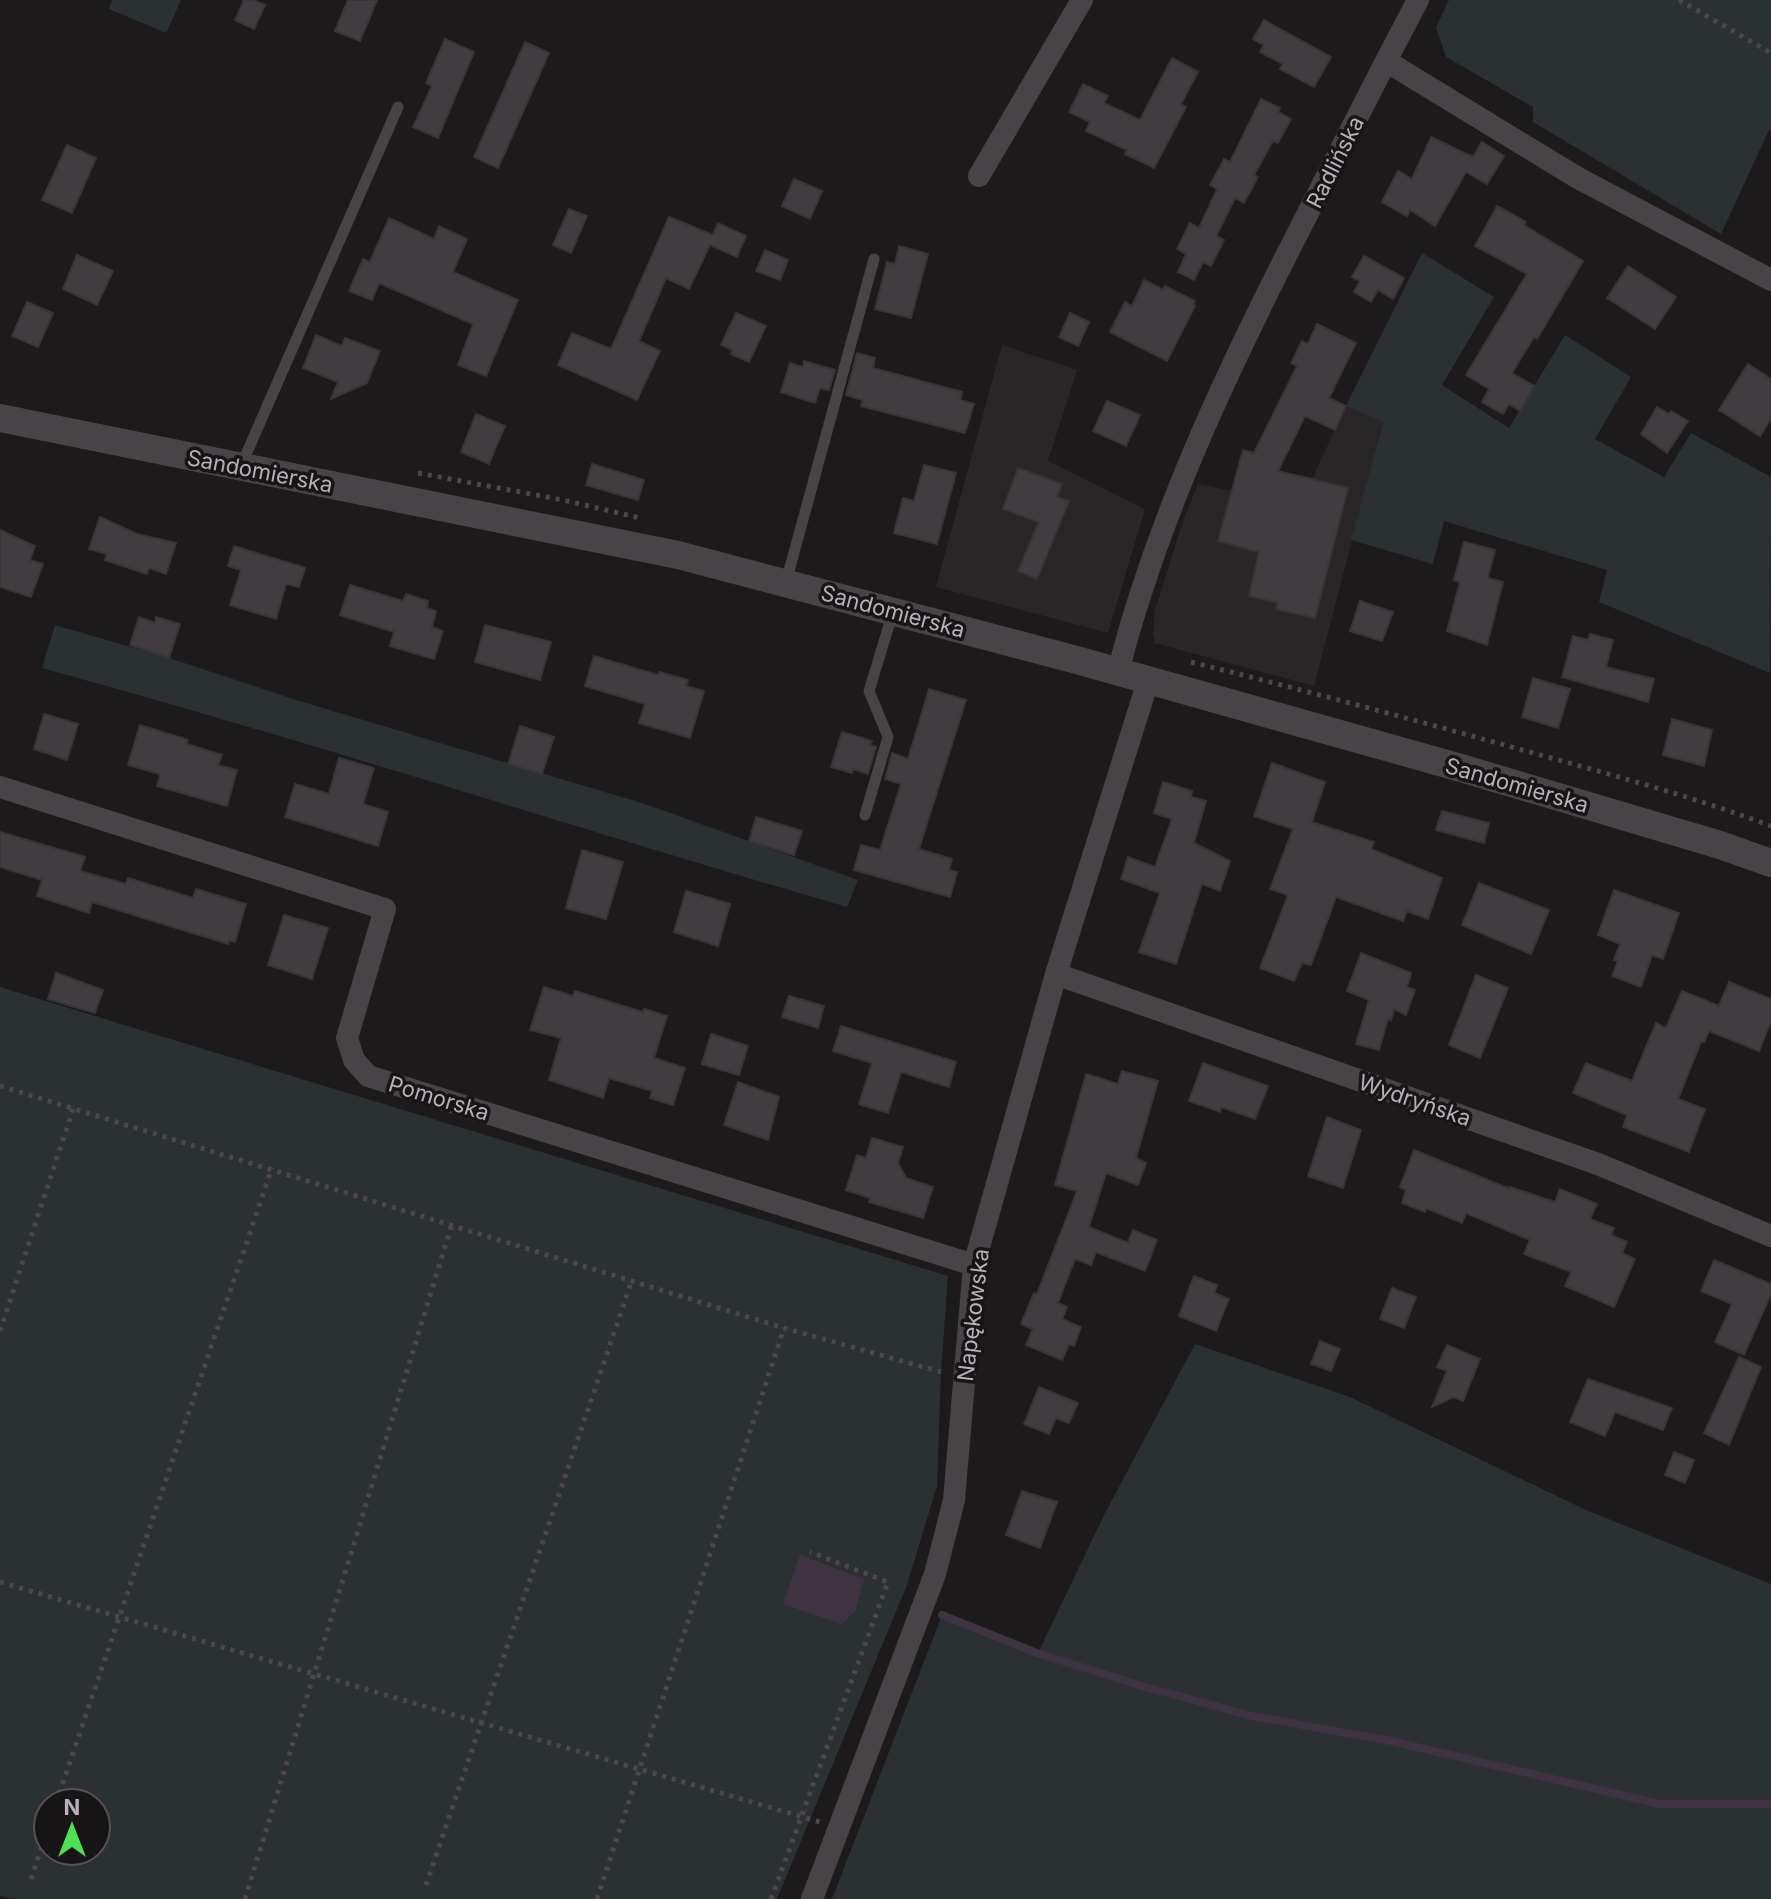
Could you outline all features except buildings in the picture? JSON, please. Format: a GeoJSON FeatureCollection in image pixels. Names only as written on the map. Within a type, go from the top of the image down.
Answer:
{"type":"FeatureCollection","features":[{"type":"Feature","properties":{"kind":"street"},"geometry":{"type":"LineString","coordinates":[[979,176],[1082,0]]}},
{"type":"Feature","properties":{"kind":"street","name":"Radlińska"},"geometry":{"type":"LineString","coordinates":[[1118,672],[1169,511],[1248,334],[1418,0]]}},
{"type":"Feature","properties":{"kind":"street"},"geometry":{"type":"LineString","coordinates":[[1386,61],[1590,185],[1771,280]]}},
{"type":"Feature","properties":{"kind":"street","name":"Sandomierska"},"geometry":{"type":"LineString","coordinates":[[0,418],[678,555],[786,582],[1461,768],[1771,863]]}},
{"type":"Feature","properties":{"kind":"street","name":"Napękowska"},"geometry":{"type":"LineString","coordinates":[[812,1899],[935,1574],[954,1500],[974,1265],[1056,974],[1148,681]]}},
{"type":"Feature","properties":{"kind":"street","name":"Pomorska"},"geometry":{"type":"LineString","coordinates":[[0,787],[385,909],[347,1038],[354,1060],[368,1076],[974,1265]]}},
{"type":"Feature","properties":{"kind":"street","name":"Wydryńska"},"geometry":{"type":"LineString","coordinates":[[1056,974],[1598,1164],[1771,1236]]}},
{"type":"Feature","properties":{"kind":"lane"},"geometry":{"type":"LineString","coordinates":[[241,467],[398,107]]}},
{"type":"Feature","properties":{"kind":"lane"},"geometry":{"type":"LineString","coordinates":[[786,582],[874,259]]}},
{"type":"Feature","properties":{"kind":"lane"},"geometry":{"type":"LineString","coordinates":[[865,815],[888,737],[869,691],[893,612]]}},
{"type":"Feature","properties":{"kind":"path"},"geometry":{"type":"LineString","coordinates":[[1679,0],[1771,53]]}},
{"type":"Feature","properties":{"kind":"path"},"geometry":{"type":"LineString","coordinates":[[0,1086],[784,1328],[941,1372]]}},
{"type":"Feature","properties":{"kind":"path"},"geometry":{"type":"LineString","coordinates":[[0,1331],[73,1109]]}},
{"type":"Feature","properties":{"kind":"path"},"geometry":{"type":"LineString","coordinates":[[62,1787],[272,1168]]}},
{"type":"Feature","properties":{"kind":"path"},"geometry":{"type":"LineString","coordinates":[[245,1899],[452,1224]]}},
{"type":"Feature","properties":{"kind":"path"},"geometry":{"type":"LineString","coordinates":[[426,1885],[632,1280]]}},
{"type":"Feature","properties":{"kind":"path"},"geometry":{"type":"LineString","coordinates":[[597,1899],[784,1328]]}},
{"type":"Feature","properties":{"kind":"path"},"geometry":{"type":"LineString","coordinates":[[771,1899],[888,1582],[810,1552]]}},
{"type":"Feature","properties":{"kind":"path"},"geometry":{"type":"LineString","coordinates":[[0,1582],[800,1815],[839,1829]]}},
{"type":"Feature","properties":{"kind":"path"},"geometry":{"type":"LineString","coordinates":[[31,1879],[35,1867]]}},
{"type":"Feature","properties":{"kind":"shaded area"},"geometry":{"type":"Polygon","coordinates":[[[112,0],[181,0],[166,33],[109,9],[112,0]]]}},
{"type":"Feature","properties":{"kind":"shaded area"},"geometry":{"type":"Polygon","coordinates":[[[1449,0],[1771,0],[1771,131],[1721,234],[1533,122],[1533,107],[1446,57],[1436,27],[1449,0]]]}},
{"type":"Feature","properties":{"kind":"shaded area"},"geometry":{"type":"Polygon","coordinates":[[[1422,253],[1494,297],[1442,385],[1509,428],[1565,335],[1631,377],[1595,439],[1664,477],[1691,433],[1771,477],[1770,673],[1599,602],[1607,570],[1444,521],[1433,564],[1351,540],[1383,422],[1346,406],[1422,253]]]}},
{"type":"Feature","properties":{"kind":"shaded area"},"geometry":{"type":"Polygon","coordinates":[[[1002,345],[1077,370],[1048,461],[1145,509],[1108,633],[936,587],[1002,345]]]}},
{"type":"Feature","properties":{"kind":"shaded area"},"geometry":{"type":"Polygon","coordinates":[[[1346,406],[1383,421],[1314,686],[1155,643],[1155,610],[1198,484],[1231,491],[1238,466],[1312,479],[1346,406]]]}},
{"type":"Feature","properties":{"kind":"shaded area"},"geometry":{"type":"Polygon","coordinates":[[[55,625],[645,804],[858,880],[847,907],[42,668],[55,625]]]}},
{"type":"Feature","properties":{"kind":"shaded area"},"geometry":{"type":"Polygon","coordinates":[[[0,987],[948,1276],[937,1486],[907,1585],[777,1899],[13,1899],[0,1896],[0,987]]]}},
{"type":"Feature","properties":{"kind":"shaded area"},"geometry":{"type":"Polygon","coordinates":[[[1195,1344],[1350,1397],[1586,1510],[1771,1584],[1771,1899],[832,1899],[942,1615],[1038,1653],[1104,1515],[1195,1344]]]}},
{"type":"Feature","properties":{"kind":"shaded area"},"geometry":{"type":"Polygon","coordinates":[[[800,1555],[864,1579],[856,1610],[842,1624],[783,1604],[800,1555]]]}},
{"type":"Feature","properties":{"kind":"waterway"},"geometry":{"type":"LineString","coordinates":[[942,1615],[1037,1653],[1252,1716],[1391,1741],[1660,1804],[1771,1804]]}}]}
